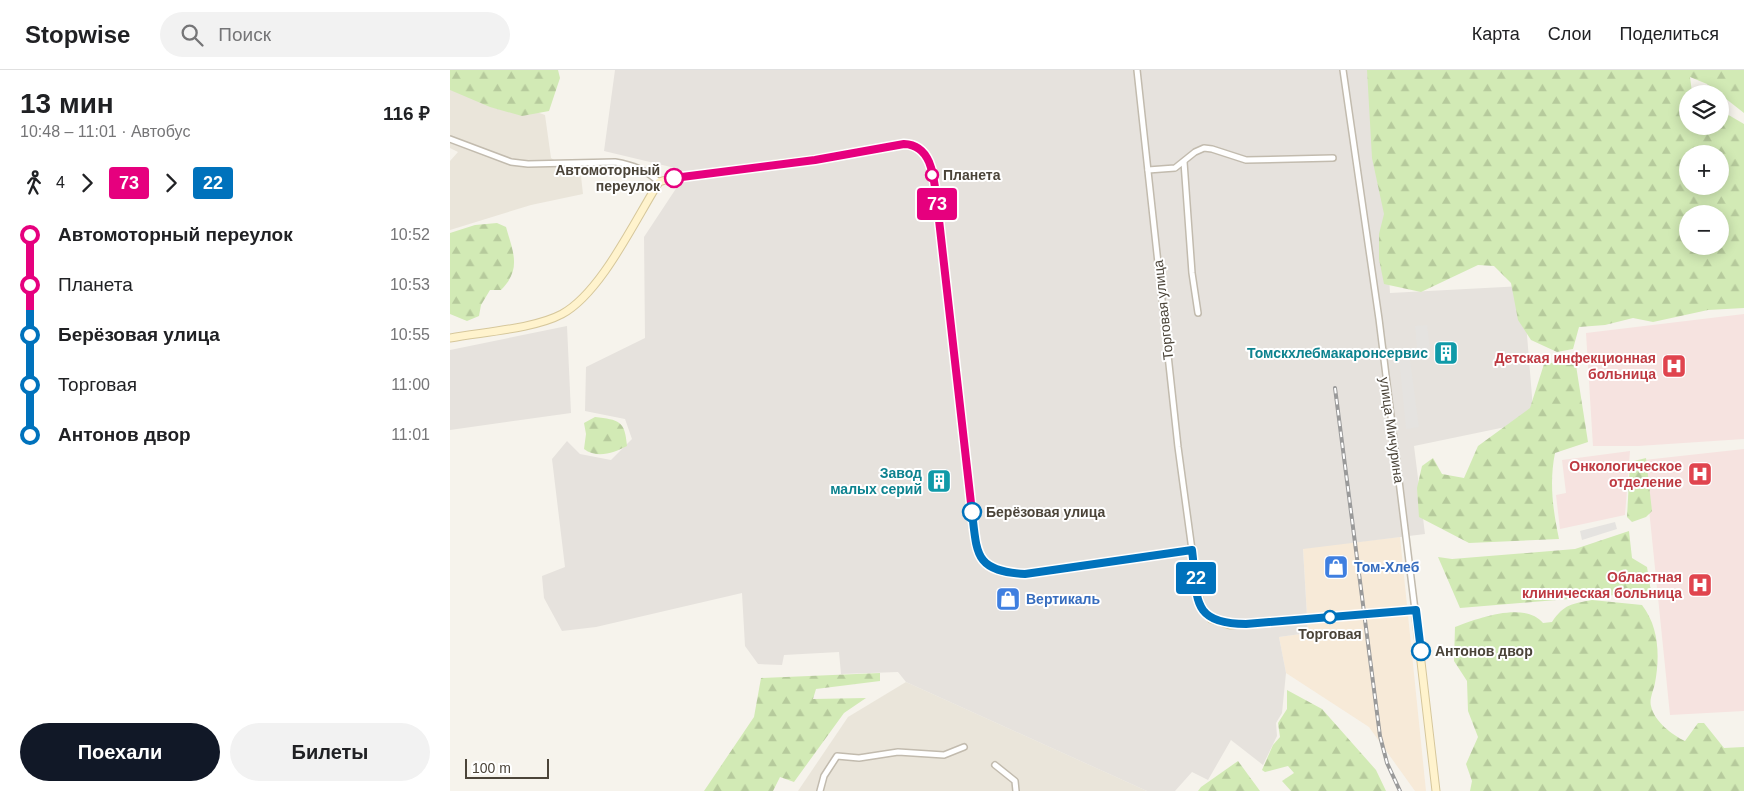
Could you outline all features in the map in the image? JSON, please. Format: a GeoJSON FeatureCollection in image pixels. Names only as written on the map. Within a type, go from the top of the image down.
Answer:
{"type":"FeatureCollection","features":[{"type":"Feature","properties":{"kind":"street","name":"Торговая улица"},"geometry":{"type":"LineString","coordinates":[[1137,70],[1178,447],[1192,550]]}},
{"type":"Feature","properties":{"kind":"street","name":"улица Мичурина"},"geometry":{"type":"LineString","coordinates":[[1343,70],[1416,610],[1436,791]]}},
{"type":"Feature","properties":{"kind":"street"},"geometry":{"type":"LineString","coordinates":[[450,139],[511,162],[528,164],[615,162],[628,164],[644,170],[659,182]]}},
{"type":"Feature","properties":{"kind":"street"},"geometry":{"type":"LineString","coordinates":[[450,338],[538,322],[563,313],[573,306],[592,287],[659,182],[679,177],[815,160],[912,144],[924,151],[929,161],[938,211],[975,543],[981,559],[997,569],[1025,574],[1192,550],[1200,605],[1204,614],[1217,622],[1246,624],[1416,610]]}},
{"type":"Feature","properties":{"kind":"street"},"geometry":{"type":"LineString","coordinates":[[1148,170],[1175,168],[1195,152],[1204,148],[1246,160],[1333,158]]}},
{"type":"Feature","properties":{"kind":"street"},"geometry":{"type":"LineString","coordinates":[[1184,162],[1192,273],[1198,313]]}},
{"type":"Feature","properties":{"kind":"street"},"geometry":{"type":"LineString","coordinates":[[820,791],[824,776],[838,756],[859,758],[898,752],[944,755],[964,747]]}},
{"type":"Feature","properties":{"kind":"street"},"geometry":{"type":"LineString","coordinates":[[995,765],[1015,781],[1016,791]]}},
{"type":"Feature","properties":{"kind":"shaded area"},"geometry":{"type":"Polygon","coordinates":[[[615,70],[1376,70],[1390,293],[1523,286],[1534,421],[1414,446],[1425,534],[1303,549],[1308,633],[1279,637],[1286,673],[1282,713],[1276,723],[1277,736],[1263,765],[1231,740],[1208,780],[1192,772],[1175,791],[1147,791],[906,682],[898,672],[841,674],[839,652],[784,655],[782,665],[758,664],[745,646],[742,593],[596,627],[562,631],[544,598],[542,576],[565,567],[552,459],[567,441],[580,454],[611,460],[632,439],[625,419],[585,411],[586,367],[645,338],[644,237],[677,187],[675,168],[604,151],[615,70]]]}},
{"type":"Feature","properties":{"kind":"shaded area"},"geometry":{"type":"Polygon","coordinates":[[[450,81],[545,115],[551,158],[581,176],[583,194],[531,205],[450,230],[450,161],[458,152],[450,148],[450,81]]]}},
{"type":"Feature","properties":{"kind":"shaded area"},"geometry":{"type":"Polygon","coordinates":[[[1744,314],[1744,439],[1638,446],[1593,446],[1586,333],[1744,314]]]}},
{"type":"Feature","properties":{"kind":"shaded area"},"geometry":{"type":"Polygon","coordinates":[[[1427,325],[1430,350],[1414,352],[1417,347],[1415,326],[1427,325]]]}},
{"type":"Feature","properties":{"kind":"shaded area"},"geometry":{"type":"Polygon","coordinates":[[[567,326],[571,413],[450,430],[450,350],[567,326]]]}},
{"type":"Feature","properties":{"kind":"shaded area"},"geometry":{"type":"Polygon","coordinates":[[[1399,359],[1410,359],[1419,427],[1406,429],[1399,359]]]}},
{"type":"Feature","properties":{"kind":"shaded area","name":"Областная клиническая больница"},"geometry":{"type":"Polygon","coordinates":[[[1744,449],[1744,711],[1670,715],[1644,460],[1744,449]]]}},
{"type":"Feature","properties":{"kind":"shaded area"},"geometry":{"type":"Polygon","coordinates":[[[1630,451],[1625,515],[1560,529],[1556,495],[1566,493],[1562,460],[1630,451]]]}},
{"type":"Feature","properties":{"kind":"shaded area"},"geometry":{"type":"Polygon","coordinates":[[[1615,522],[1617,529],[1582,540],[1580,531],[1615,522]]]}},
{"type":"Feature","properties":{"kind":"shaded area"},"geometry":{"type":"Polygon","coordinates":[[[1400,537],[1426,791],[1415,791],[1369,727],[1286,673],[1279,637],[1308,633],[1303,548],[1400,537]]]}},
{"type":"Feature","properties":{"kind":"shaded area"},"geometry":{"type":"Polygon","coordinates":[[[906,682],[1147,791],[798,791],[848,717],[906,682]]]}},
{"type":"Feature","properties":{"kind":"green space"},"geometry":{"type":"Polygon","coordinates":[[[450,70],[558,70],[560,78],[549,111],[522,116],[490,107],[450,90],[450,70]]]}},
{"type":"Feature","properties":{"kind":"green space"},"geometry":{"type":"Polygon","coordinates":[[[1367,70],[1744,70],[1744,113],[1729,101],[1729,85],[1708,85],[1690,77],[1691,85],[1679,85],[1679,135],[1729,135],[1729,115],[1744,124],[1744,308],[1708,310],[1653,322],[1633,318],[1605,325],[1579,327],[1573,349],[1557,352],[1531,340],[1518,320],[1511,283],[1494,266],[1478,265],[1421,292],[1384,284],[1379,259],[1379,234],[1384,214],[1372,158],[1367,70]]]}},
{"type":"Feature","properties":{"kind":"green space"},"geometry":{"type":"Polygon","coordinates":[[[497,223],[506,227],[511,244],[514,260],[512,275],[501,290],[490,290],[481,305],[479,316],[467,321],[450,314],[450,233],[475,225],[497,223]]]}},
{"type":"Feature","properties":{"kind":"green space"},"geometry":{"type":"Polygon","coordinates":[[[1575,359],[1588,442],[1555,453],[1552,496],[1559,539],[1469,543],[1419,517],[1417,488],[1422,466],[1433,458],[1442,474],[1464,478],[1478,446],[1530,408],[1544,364],[1575,359]]]}},
{"type":"Feature","properties":{"kind":"green space"},"geometry":{"type":"Polygon","coordinates":[[[595,417],[610,419],[619,423],[625,431],[627,446],[606,454],[594,454],[584,449],[586,434],[584,423],[595,417]]]}},
{"type":"Feature","properties":{"kind":"green space"},"geometry":{"type":"Polygon","coordinates":[[[1646,458],[1652,511],[1646,517],[1632,522],[1627,517],[1630,462],[1646,458]]]}},
{"type":"Feature","properties":{"kind":"green space"},"geometry":{"type":"Polygon","coordinates":[[[1629,531],[1632,558],[1647,567],[1651,592],[1460,608],[1438,557],[1452,559],[1575,549],[1629,531]]]}},
{"type":"Feature","properties":{"kind":"green space"},"geometry":{"type":"Polygon","coordinates":[[[1592,600],[1642,605],[1652,623],[1657,642],[1657,673],[1651,700],[1653,712],[1664,727],[1685,741],[1698,723],[1704,723],[1724,748],[1744,747],[1744,791],[1470,791],[1472,781],[1466,764],[1478,737],[1468,711],[1467,681],[1454,661],[1455,627],[1476,619],[1513,612],[1535,616],[1543,623],[1552,622],[1565,608],[1592,600]]]}},
{"type":"Feature","properties":{"kind":"green space"},"geometry":{"type":"Polygon","coordinates":[[[880,673],[880,681],[816,689],[813,699],[866,698],[844,713],[794,782],[780,777],[773,791],[704,791],[754,717],[761,678],[880,673]]]}},
{"type":"Feature","properties":{"kind":"green space"},"geometry":{"type":"Polygon","coordinates":[[[1287,690],[1322,709],[1376,770],[1386,791],[1291,791],[1282,781],[1294,773],[1288,766],[1265,772],[1262,770],[1273,745],[1280,737],[1278,723],[1287,709],[1287,690]]]}},
{"type":"Feature","properties":{"kind":"green space"},"geometry":{"type":"Polygon","coordinates":[[[1238,761],[1260,791],[1198,791],[1201,787],[1238,761]]]}},
{"type":"Feature","properties":{"kind":"railway"},"geometry":{"type":"LineString","coordinates":[[1335,388],[1380,736],[1387,763],[1400,791]]}},
{"type":"Feature","properties":{"kind":"bus line","name":"73"},"geometry":{"type":"LineString","coordinates":[[674,178],[815,160],[904,144],[919,146],[924,151],[929,161],[938,211],[972,512]]}},
{"type":"Feature","properties":{"kind":"bus line","name":"22"},"geometry":{"type":"LineString","coordinates":[[972,512],[975,543],[981,559],[997,569],[1025,574],[1192,550],[1200,605],[1204,614],[1210,619],[1230,624],[1246,624],[1416,610],[1421,651]]}},
{"type":"Feature","properties":{"kind":"place","name":"Планета"},"geometry":{"type":"Point","coordinates":[932,175]}},
{"type":"Feature","properties":{"kind":"place","name":"Автомоторный переулок"},"geometry":{"type":"Point","coordinates":[674,178]}},
{"type":"Feature","properties":{"kind":"place","name":"Томскхлебмакаронсервис"},"geometry":{"type":"Point","coordinates":[1446,353]}},
{"type":"Feature","properties":{"kind":"place","name":"Детская инфекционная больница"},"geometry":{"type":"Point","coordinates":[1674,366]}},
{"type":"Feature","properties":{"kind":"place","name":"Онкологическое отделение"},"geometry":{"type":"Point","coordinates":[1700,474]}},
{"type":"Feature","properties":{"kind":"place","name":"Завод малых серий"},"geometry":{"type":"Point","coordinates":[939,481]}},
{"type":"Feature","properties":{"kind":"place","name":"Берёзовая улица"},"geometry":{"type":"Point","coordinates":[972,512]}},
{"type":"Feature","properties":{"kind":"place","name":"Том-Хлеб"},"geometry":{"type":"Point","coordinates":[1336,567]}},
{"type":"Feature","properties":{"kind":"place","name":"Областная клиническая больница"},"geometry":{"type":"Point","coordinates":[1700,585]}},
{"type":"Feature","properties":{"kind":"place","name":"Вертикаль"},"geometry":{"type":"Point","coordinates":[1008,599]}},
{"type":"Feature","properties":{"kind":"place","name":"Торговая"},"geometry":{"type":"Point","coordinates":[1330,617]}},
{"type":"Feature","properties":{"kind":"place","name":"Антонов двор"},"geometry":{"type":"Point","coordinates":[1421,651]}}]}
